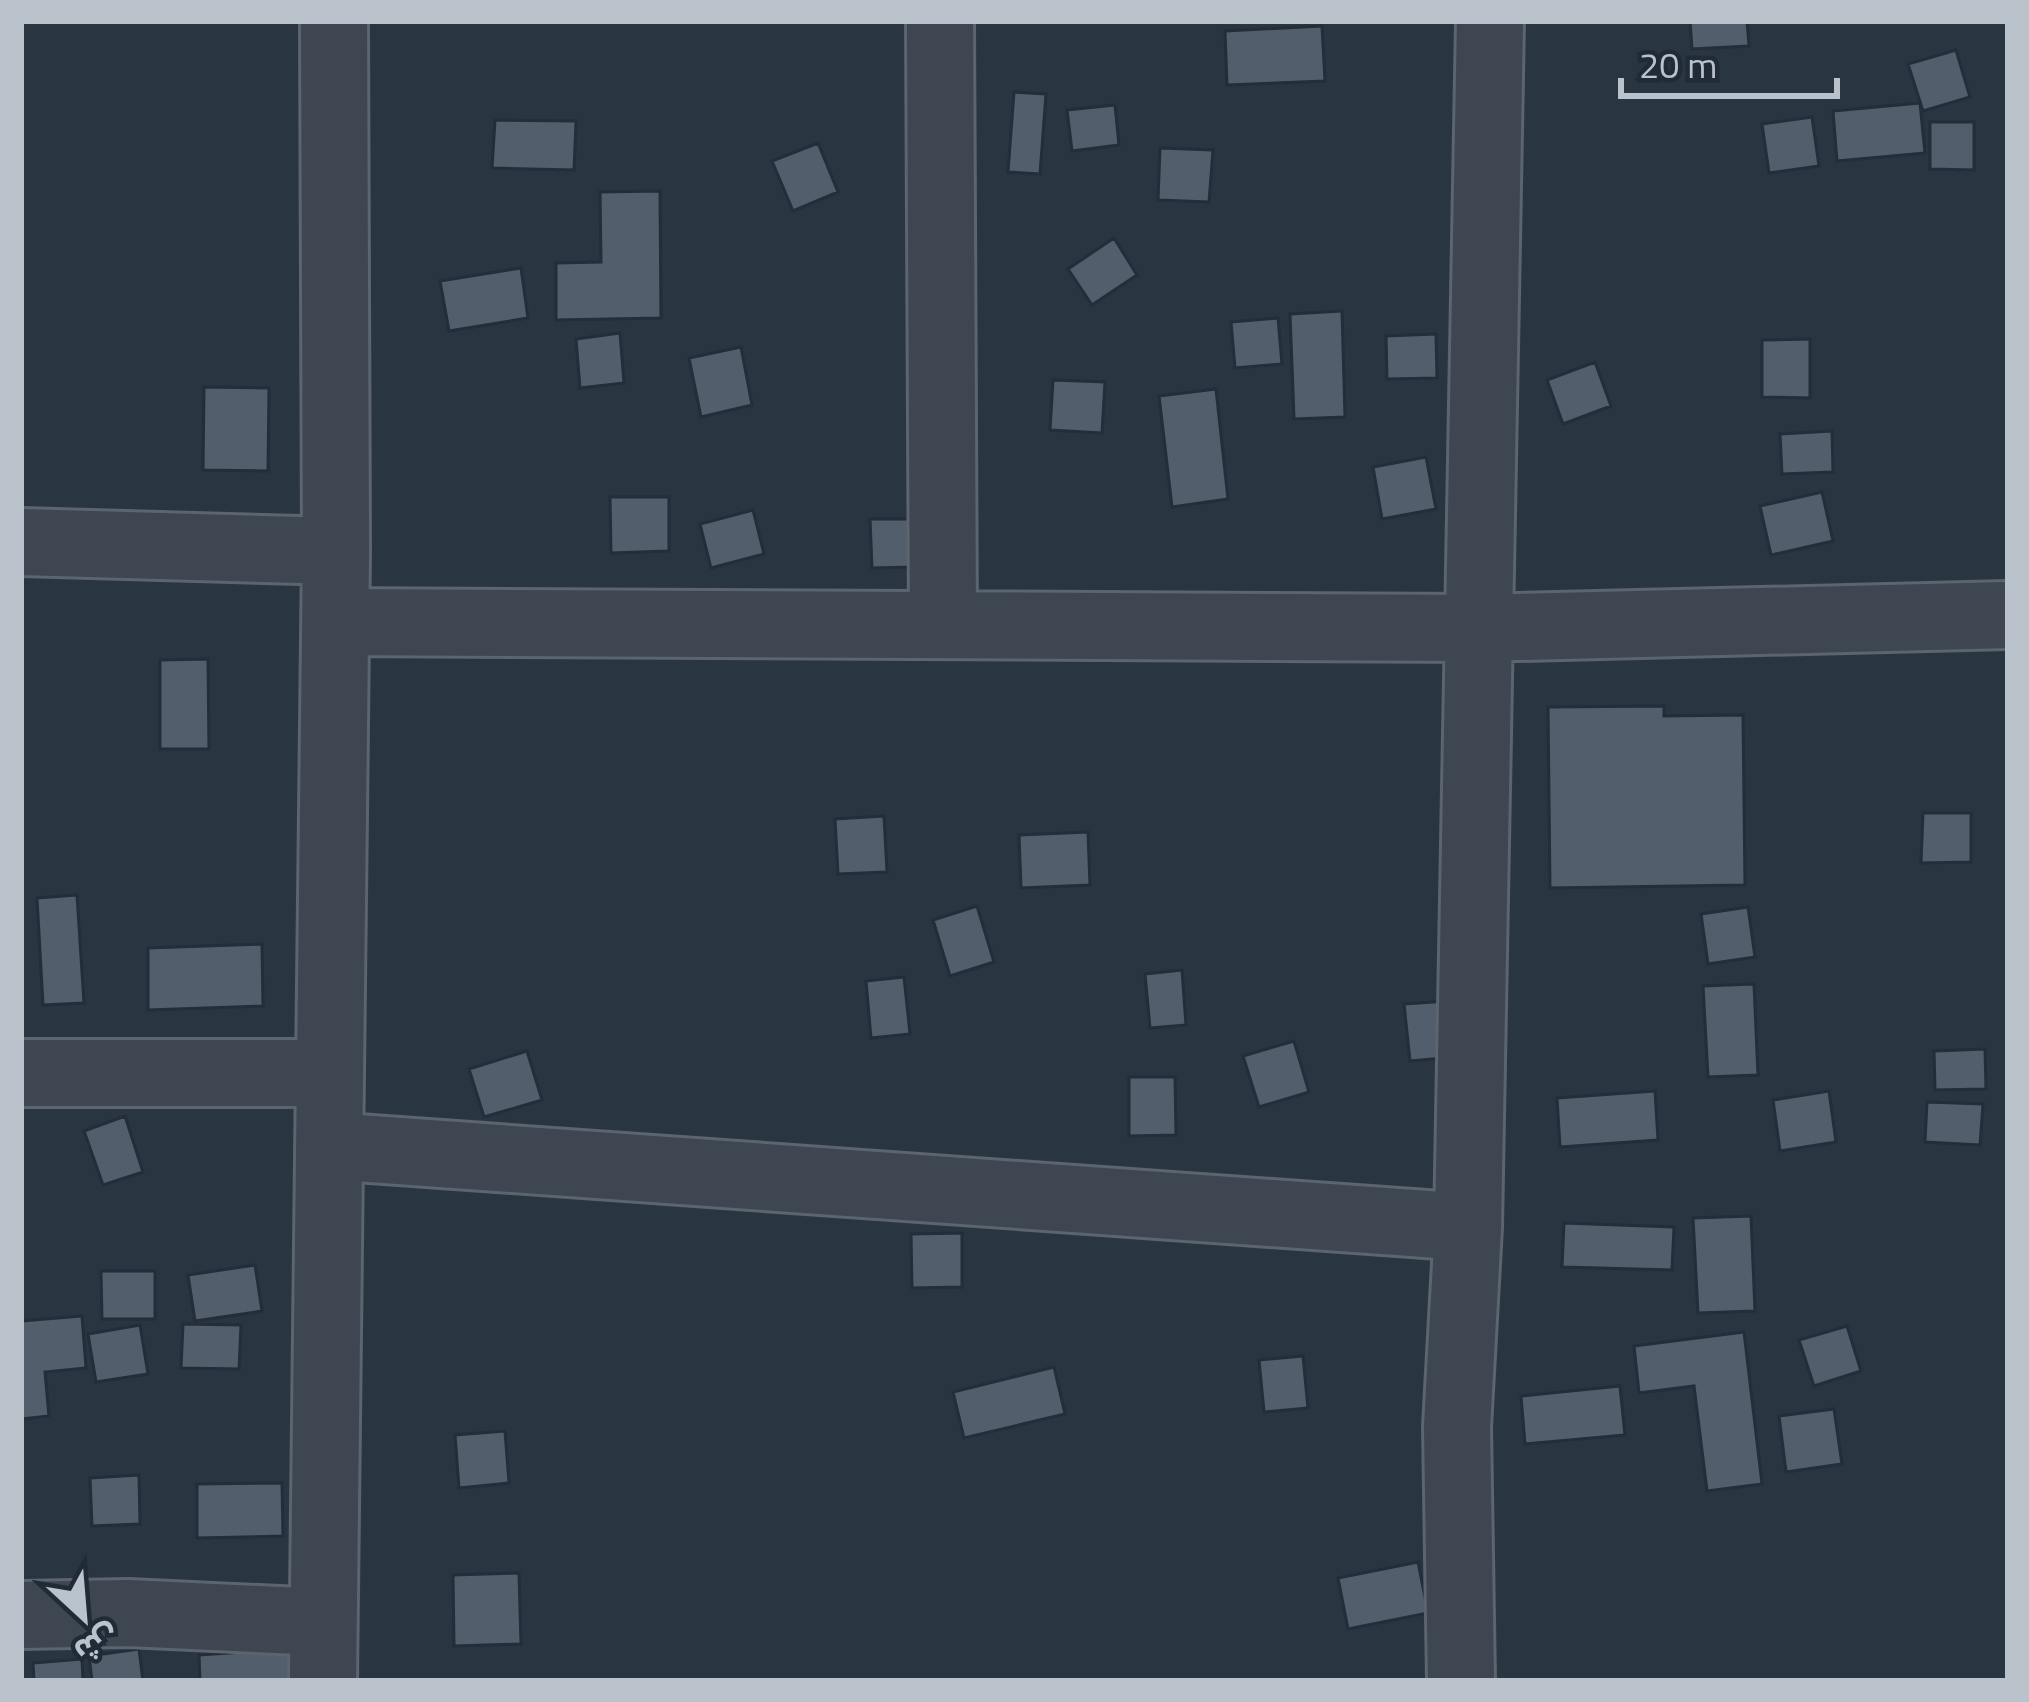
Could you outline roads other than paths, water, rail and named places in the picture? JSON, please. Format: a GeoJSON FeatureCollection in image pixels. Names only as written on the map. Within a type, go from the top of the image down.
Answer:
{"type":"FeatureCollection","features":[{"type":"Feature","properties":{"kind":"street"},"geometry":{"type":"LineString","coordinates":[[21,1615],[323,1652],[336,622],[334,21]]}},
{"type":"Feature","properties":{"kind":"street"},"geometry":{"type":"LineString","coordinates":[[940,21],[944,624]]}},
{"type":"Feature","properties":{"kind":"street"},"geometry":{"type":"LineString","coordinates":[[1461,1681],[1457,1427],[1468,1227],[1490,21]]}},
{"type":"Feature","properties":{"kind":"street"},"geometry":{"type":"LineString","coordinates":[[21,542],[336,551]]}},
{"type":"Feature","properties":{"kind":"street"},"geometry":{"type":"LineString","coordinates":[[336,622],[1478,628],[2008,615]]}},
{"type":"Feature","properties":{"kind":"street"},"geometry":{"type":"LineString","coordinates":[[21,1073],[330,1073]]}},
{"type":"Feature","properties":{"kind":"street"},"geometry":{"type":"LineString","coordinates":[[329,1145],[954,1195],[1246,1208],[1468,1227]]}}]}
